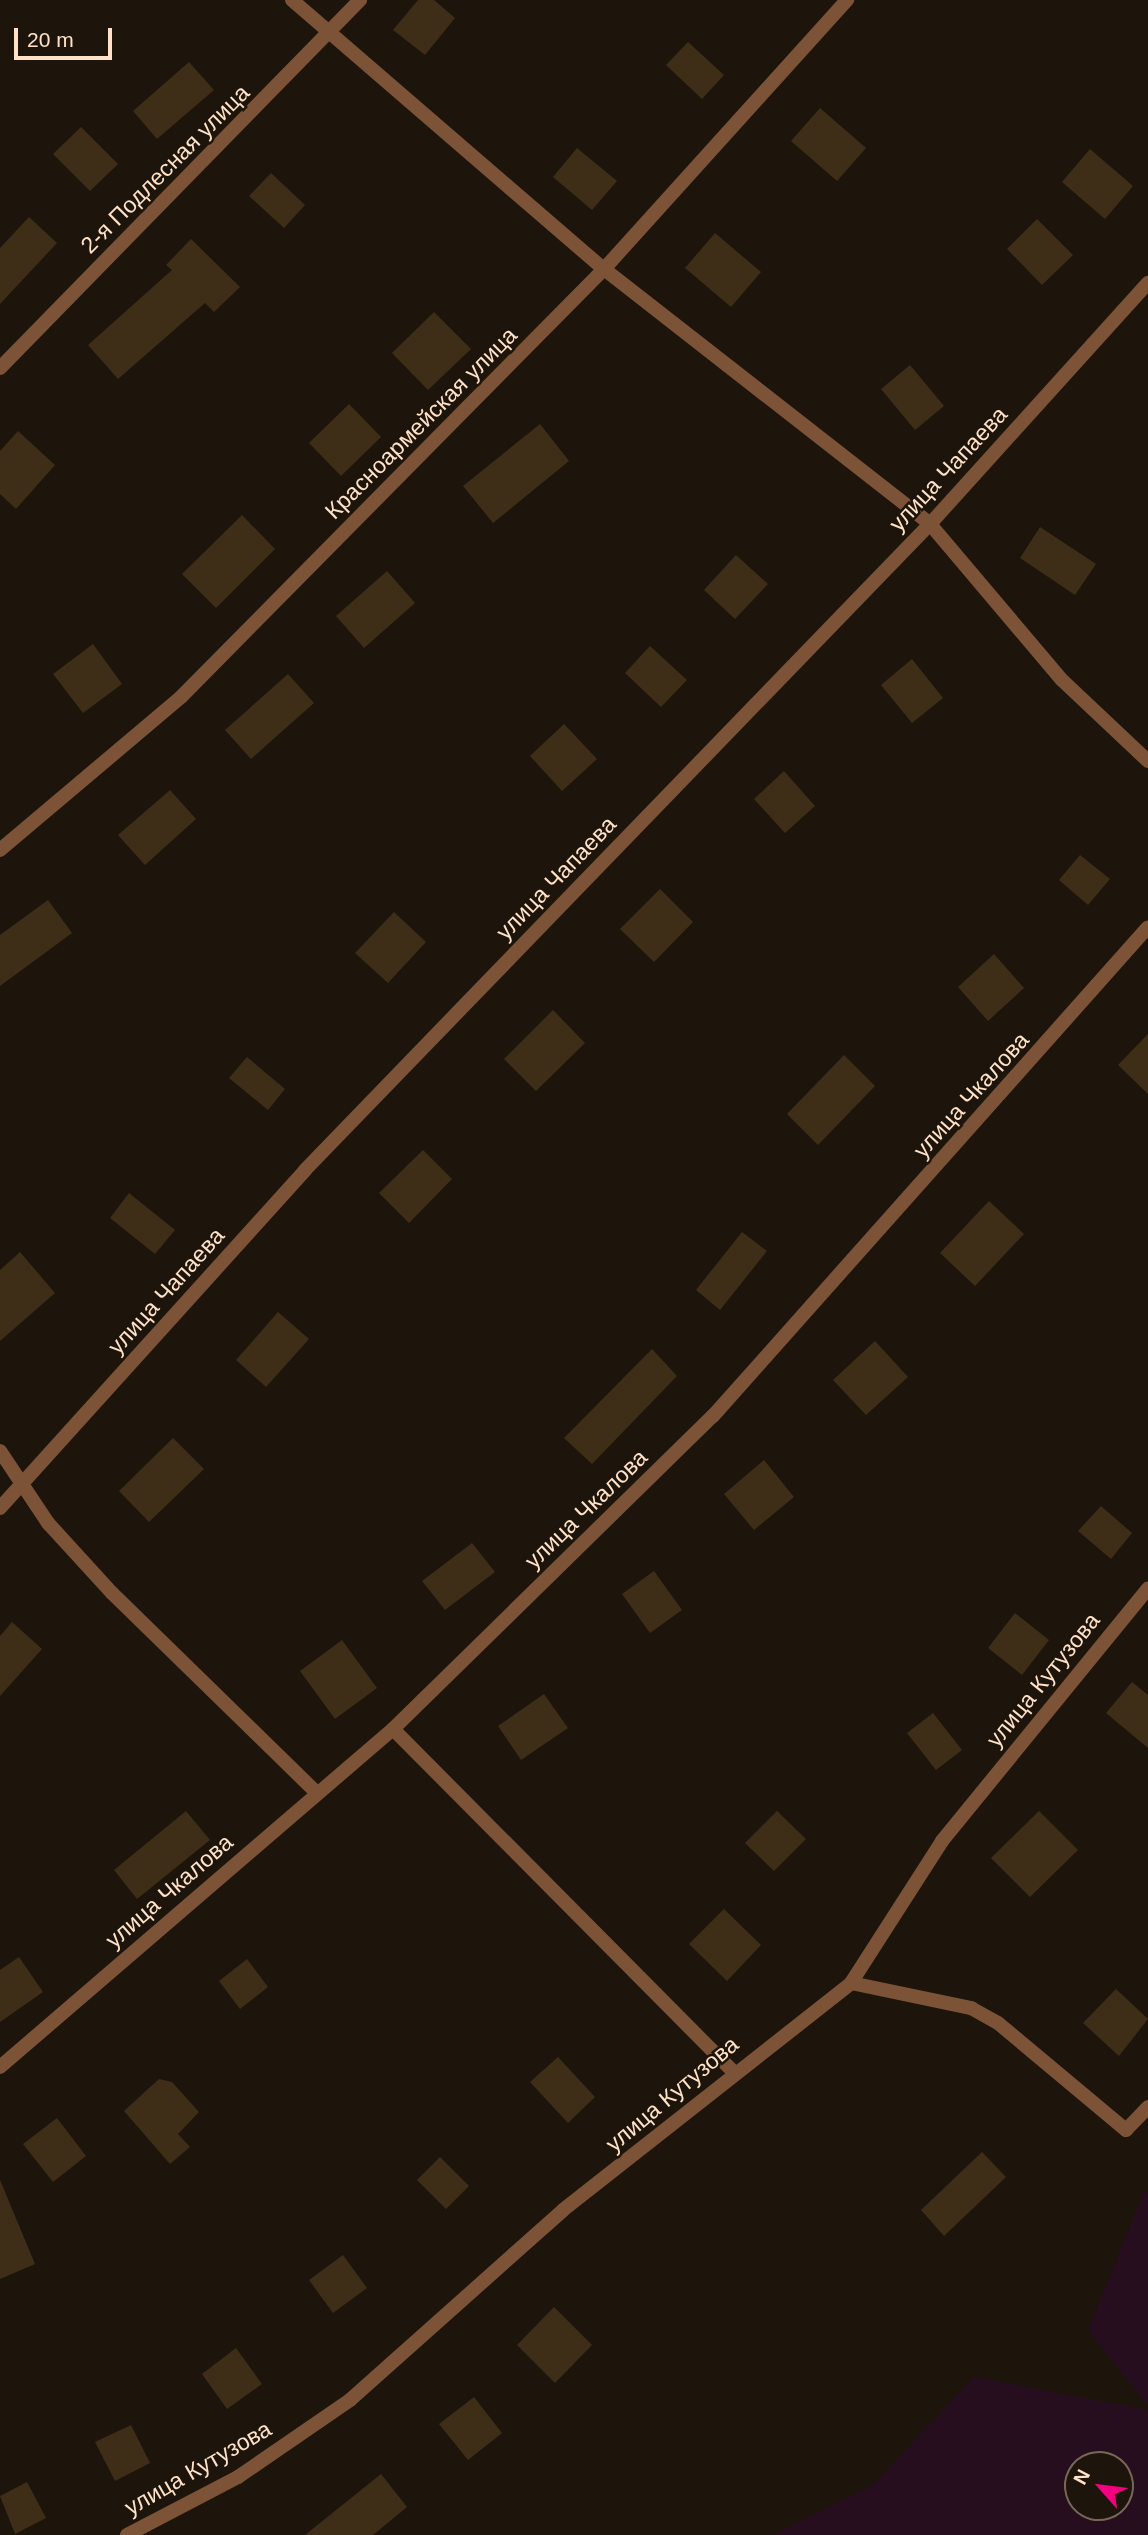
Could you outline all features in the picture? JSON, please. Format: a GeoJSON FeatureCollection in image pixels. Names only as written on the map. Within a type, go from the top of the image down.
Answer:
{"type":"FeatureCollection","features":[{"type":"Feature","properties":{"kind":"street"},"geometry":{"type":"LineString","coordinates":[[292,0],[329,35],[604,269],[930,524],[1062,680],[1148,761]]}},
{"type":"Feature","properties":{"kind":"street","name":"2-я Подлесная улица"},"geometry":{"type":"LineString","coordinates":[[0,368],[329,35],[359,0]]}},
{"type":"Feature","properties":{"kind":"street","name":"Красноармейская улица"},"geometry":{"type":"LineString","coordinates":[[0,850],[181,697],[604,269],[847,0]]}},
{"type":"Feature","properties":{"kind":"street","name":"улица Чапаева"},"geometry":{"type":"LineString","coordinates":[[0,1508],[305,1170],[930,524],[1148,283]]}},
{"type":"Feature","properties":{"kind":"street","name":"улица Чкалова"},"geometry":{"type":"LineString","coordinates":[[0,2067],[393,1729],[713,1416],[1148,927]]}},
{"type":"Feature","properties":{"kind":"street"},"geometry":{"type":"LineString","coordinates":[[0,1451],[22,1484],[112,1593],[317,1793]]}},
{"type":"Feature","properties":{"kind":"street","name":"улица Кутузова"},"geometry":{"type":"LineString","coordinates":[[127,2535],[237,2477],[350,2400],[563,2210],[689,2115],[733,2071],[851,1983],[942,1841],[1148,1588]]}},
{"type":"Feature","properties":{"kind":"street"},"geometry":{"type":"LineString","coordinates":[[393,1729],[733,2071]]}},
{"type":"Feature","properties":{"kind":"street"},"geometry":{"type":"LineString","coordinates":[[851,1983],[989,2018],[1126,2130],[1148,2107]]}},
{"type":"Feature","properties":{"kind":"shaded area"},"geometry":{"type":"Polygon","coordinates":[[[1145,2190],[1148,2194],[1148,2406],[1088,2330],[1145,2190]]]}},
{"type":"Feature","properties":{"kind":"shaded area"},"geometry":{"type":"Polygon","coordinates":[[[974,2377],[1148,2410],[1148,2535],[773,2535],[873,2485],[974,2377]]]}},
{"type":"Feature","properties":{"kind":"building"},"geometry":{"type":"Polygon","coordinates":[[[418,0],[434,0],[455,18],[425,55],[393,30],[418,0]]]}},
{"type":"Feature","properties":{"kind":"building"},"geometry":{"type":"Polygon","coordinates":[[[688,42],[724,75],[702,99],[666,65],[688,42]]]}},
{"type":"Feature","properties":{"kind":"building"},"geometry":{"type":"Polygon","coordinates":[[[189,62],[214,90],[157,139],[133,111],[189,62]]]}},
{"type":"Feature","properties":{"kind":"building"},"geometry":{"type":"Polygon","coordinates":[[[820,108],[866,148],[837,181],[791,141],[820,108]]]}},
{"type":"Feature","properties":{"kind":"building"},"geometry":{"type":"Polygon","coordinates":[[[81,127],[118,164],[90,191],[53,154],[81,127]]]}},
{"type":"Feature","properties":{"kind":"building"},"geometry":{"type":"Polygon","coordinates":[[[577,148],[617,181],[592,210],[553,177],[577,148]]]}},
{"type":"Feature","properties":{"kind":"building"},"geometry":{"type":"Polygon","coordinates":[[[1090,149],[1133,186],[1105,219],[1062,182],[1090,149]]]}},
{"type":"Feature","properties":{"kind":"building"},"geometry":{"type":"Polygon","coordinates":[[[271,173],[305,205],[284,228],[249,196],[271,173]]]}},
{"type":"Feature","properties":{"kind":"building"},"geometry":{"type":"Polygon","coordinates":[[[29,217],[57,243],[0,304],[0,248],[29,217]]]}},
{"type":"Feature","properties":{"kind":"building"},"geometry":{"type":"Polygon","coordinates":[[[1037,219],[1073,255],[1042,285],[1007,249],[1037,219]]]}},
{"type":"Feature","properties":{"kind":"building"},"geometry":{"type":"Polygon","coordinates":[[[715,233],[761,272],[731,307],[685,268],[715,233]]]}},
{"type":"Feature","properties":{"kind":"building"},"geometry":{"type":"Polygon","coordinates":[[[191,239],[240,287],[214,312],[205,303],[118,379],[88,345],[172,270],[166,265],[191,239]]]}},
{"type":"Feature","properties":{"kind":"building"},"geometry":{"type":"Polygon","coordinates":[[[434,312],[471,349],[428,390],[392,353],[434,312]]]}},
{"type":"Feature","properties":{"kind":"building"},"geometry":{"type":"Polygon","coordinates":[[[910,365],[944,406],[915,430],[881,389],[910,365]]]}},
{"type":"Feature","properties":{"kind":"building"},"geometry":{"type":"Polygon","coordinates":[[[349,404],[381,437],[341,476],[309,443],[349,404]]]}},
{"type":"Feature","properties":{"kind":"building"},"geometry":{"type":"Polygon","coordinates":[[[540,424],[569,461],[493,523],[463,486],[540,424]]]}},
{"type":"Feature","properties":{"kind":"building"},"geometry":{"type":"Polygon","coordinates":[[[18,431],[55,465],[16,509],[0,494],[0,451],[18,431]]]}},
{"type":"Feature","properties":{"kind":"building"},"geometry":{"type":"Polygon","coordinates":[[[242,515],[275,549],[216,608],[182,574],[242,515]]]}},
{"type":"Feature","properties":{"kind":"building"},"geometry":{"type":"Polygon","coordinates":[[[1040,527],[1096,564],[1075,595],[1020,558],[1040,527]]]}},
{"type":"Feature","properties":{"kind":"building"},"geometry":{"type":"Polygon","coordinates":[[[736,555],[768,584],[735,619],[704,590],[736,555]]]}},
{"type":"Feature","properties":{"kind":"building"},"geometry":{"type":"Polygon","coordinates":[[[387,571],[415,603],[364,648],[336,616],[387,571]]]}},
{"type":"Feature","properties":{"kind":"building"},"geometry":{"type":"Polygon","coordinates":[[[93,644],[122,684],[83,713],[53,674],[93,644]]]}},
{"type":"Feature","properties":{"kind":"building"},"geometry":{"type":"Polygon","coordinates":[[[650,646],[687,680],[661,707],[625,673],[650,646]]]}},
{"type":"Feature","properties":{"kind":"building"},"geometry":{"type":"Polygon","coordinates":[[[912,659],[943,698],[912,723],[881,685],[912,659]]]}},
{"type":"Feature","properties":{"kind":"building"},"geometry":{"type":"Polygon","coordinates":[[[288,674],[314,703],[251,759],[225,730],[288,674]]]}},
{"type":"Feature","properties":{"kind":"building"},"geometry":{"type":"Polygon","coordinates":[[[564,724],[597,759],[562,791],[530,756],[564,724]]]}},
{"type":"Feature","properties":{"kind":"building"},"geometry":{"type":"Polygon","coordinates":[[[784,771],[815,806],[785,833],[754,799],[784,771]]]}},
{"type":"Feature","properties":{"kind":"building"},"geometry":{"type":"Polygon","coordinates":[[[170,790],[196,819],[145,865],[118,835],[170,790]]]}},
{"type":"Feature","properties":{"kind":"building"},"geometry":{"type":"Polygon","coordinates":[[[1080,855],[1110,879],[1088,905],[1059,880],[1080,855]]]}},
{"type":"Feature","properties":{"kind":"building"},"geometry":{"type":"Polygon","coordinates":[[[660,889],[693,922],[654,962],[620,929],[660,889]]]}},
{"type":"Feature","properties":{"kind":"building"},"geometry":{"type":"Polygon","coordinates":[[[48,900],[72,933],[0,986],[0,935],[48,900]]]}},
{"type":"Feature","properties":{"kind":"building"},"geometry":{"type":"Polygon","coordinates":[[[394,912],[426,942],[388,983],[355,953],[394,912]]]}},
{"type":"Feature","properties":{"kind":"building"},"geometry":{"type":"Polygon","coordinates":[[[994,954],[1024,988],[988,1021],[958,987],[994,954]]]}},
{"type":"Feature","properties":{"kind":"building"},"geometry":{"type":"Polygon","coordinates":[[[553,1010],[585,1043],[536,1091],[504,1059],[553,1010]]]}},
{"type":"Feature","properties":{"kind":"building"},"geometry":{"type":"Polygon","coordinates":[[[1148,1034],[1148,1094],[1118,1065],[1148,1034]]]}},
{"type":"Feature","properties":{"kind":"building"},"geometry":{"type":"Polygon","coordinates":[[[844,1055],[875,1086],[818,1145],[787,1114],[844,1055]]]}},
{"type":"Feature","properties":{"kind":"building"},"geometry":{"type":"Polygon","coordinates":[[[247,1057],[285,1089],[268,1110],[229,1078],[247,1057]]]}},
{"type":"Feature","properties":{"kind":"building"},"geometry":{"type":"Polygon","coordinates":[[[423,1150],[452,1179],[409,1223],[379,1193],[423,1150]]]}},
{"type":"Feature","properties":{"kind":"building"},"geometry":{"type":"Polygon","coordinates":[[[129,1193],[175,1230],[155,1254],[110,1218],[129,1193]]]}},
{"type":"Feature","properties":{"kind":"building"},"geometry":{"type":"Polygon","coordinates":[[[989,1201],[1024,1234],[975,1286],[940,1253],[989,1201]]]}},
{"type":"Feature","properties":{"kind":"building"},"geometry":{"type":"Polygon","coordinates":[[[742,1232],[767,1251],[720,1310],[696,1290],[742,1232]]]}},
{"type":"Feature","properties":{"kind":"building"},"geometry":{"type":"Polygon","coordinates":[[[20,1252],[55,1293],[0,1341],[0,1270],[20,1252]]]}},
{"type":"Feature","properties":{"kind":"building"},"geometry":{"type":"Polygon","coordinates":[[[278,1312],[309,1339],[266,1387],[236,1360],[278,1312]]]}},
{"type":"Feature","properties":{"kind":"building"},"geometry":{"type":"Polygon","coordinates":[[[875,1341],[908,1377],[866,1415],[833,1380],[875,1341]]]}},
{"type":"Feature","properties":{"kind":"building"},"geometry":{"type":"Polygon","coordinates":[[[652,1349],[677,1376],[592,1464],[564,1438],[652,1349]]]}},
{"type":"Feature","properties":{"kind":"building"},"geometry":{"type":"Polygon","coordinates":[[[173,1438],[204,1469],[149,1522],[119,1491],[173,1438]]]}},
{"type":"Feature","properties":{"kind":"building"},"geometry":{"type":"Polygon","coordinates":[[[764,1460],[794,1497],[754,1530],[724,1494],[764,1460]]]}},
{"type":"Feature","properties":{"kind":"building"},"geometry":{"type":"Polygon","coordinates":[[[1101,1506],[1132,1533],[1111,1559],[1078,1531],[1101,1506]]]}},
{"type":"Feature","properties":{"kind":"building"},"geometry":{"type":"Polygon","coordinates":[[[472,1543],[495,1572],[445,1610],[422,1581],[472,1543]]]}},
{"type":"Feature","properties":{"kind":"building"},"geometry":{"type":"Polygon","coordinates":[[[654,1571],[682,1610],[650,1633],[622,1594],[654,1571]]]}},
{"type":"Feature","properties":{"kind":"building"},"geometry":{"type":"Polygon","coordinates":[[[1015,1613],[1049,1640],[1022,1675],[988,1648],[1015,1613]]]}},
{"type":"Feature","properties":{"kind":"building"},"geometry":{"type":"Polygon","coordinates":[[[12,1622],[42,1649],[0,1696],[0,1636],[12,1622]]]}},
{"type":"Feature","properties":{"kind":"building"},"geometry":{"type":"Polygon","coordinates":[[[342,1640],[377,1688],[335,1719],[300,1671],[342,1640]]]}},
{"type":"Feature","properties":{"kind":"building"},"geometry":{"type":"Polygon","coordinates":[[[1132,1682],[1148,1695],[1148,1748],[1106,1713],[1132,1682]]]}},
{"type":"Feature","properties":{"kind":"building"},"geometry":{"type":"Polygon","coordinates":[[[544,1694],[568,1728],[521,1760],[498,1726],[544,1694]]]}},
{"type":"Feature","properties":{"kind":"building"},"geometry":{"type":"Polygon","coordinates":[[[933,1713],[962,1750],[936,1770],[907,1733],[933,1713]]]}},
{"type":"Feature","properties":{"kind":"building"},"geometry":{"type":"Polygon","coordinates":[[[186,1811],[210,1840],[137,1899],[114,1870],[186,1811]]]}},
{"type":"Feature","properties":{"kind":"building"},"geometry":{"type":"Polygon","coordinates":[[[777,1811],[806,1839],[774,1871],[745,1843],[777,1811]]]}},
{"type":"Feature","properties":{"kind":"building"},"geometry":{"type":"Polygon","coordinates":[[[1039,1811],[1078,1850],[1030,1897],[991,1858],[1039,1811]]]}},
{"type":"Feature","properties":{"kind":"building"},"geometry":{"type":"Polygon","coordinates":[[[724,1909],[761,1945],[727,1981],[689,1944],[724,1909]]]}},
{"type":"Feature","properties":{"kind":"building"},"geometry":{"type":"Polygon","coordinates":[[[19,1957],[43,1992],[0,2022],[0,1970],[19,1957]]]}},
{"type":"Feature","properties":{"kind":"building"},"geometry":{"type":"Polygon","coordinates":[[[247,1959],[268,1987],[240,2009],[219,1981],[247,1959]]]}},
{"type":"Feature","properties":{"kind":"building"},"geometry":{"type":"Polygon","coordinates":[[[1116,1989],[1148,2019],[1119,2056],[1083,2023],[1116,1989]]]}},
{"type":"Feature","properties":{"kind":"building"},"geometry":{"type":"Polygon","coordinates":[[[558,2057],[595,2097],[568,2123],[530,2082],[558,2057]]]}},
{"type":"Feature","properties":{"kind":"building"},"geometry":{"type":"Polygon","coordinates":[[[159,2079],[172,2082],[199,2112],[178,2134],[190,2147],[170,2164],[124,2111],[159,2079]]]}},
{"type":"Feature","properties":{"kind":"building"},"geometry":{"type":"Polygon","coordinates":[[[57,2118],[86,2156],[53,2182],[23,2144],[57,2118]]]}},
{"type":"Feature","properties":{"kind":"building"},"geometry":{"type":"Polygon","coordinates":[[[982,2152],[1006,2177],[944,2236],[921,2210],[982,2152]]]}},
{"type":"Feature","properties":{"kind":"building"},"geometry":{"type":"Polygon","coordinates":[[[440,2157],[469,2186],[446,2209],[417,2180],[440,2157]]]}},
{"type":"Feature","properties":{"kind":"building"},"geometry":{"type":"Polygon","coordinates":[[[0,2180],[35,2264],[0,2279],[0,2180]]]}},
{"type":"Feature","properties":{"kind":"building"},"geometry":{"type":"Polygon","coordinates":[[[343,2255],[367,2288],[333,2313],[309,2280],[343,2255]]]}},
{"type":"Feature","properties":{"kind":"building"},"geometry":{"type":"Polygon","coordinates":[[[554,2307],[592,2345],[555,2383],[517,2345],[554,2307]]]}},
{"type":"Feature","properties":{"kind":"building"},"geometry":{"type":"Polygon","coordinates":[[[236,2348],[262,2384],[227,2409],[202,2374],[236,2348]]]}},
{"type":"Feature","properties":{"kind":"building"},"geometry":{"type":"Polygon","coordinates":[[[474,2397],[502,2433],[468,2460],[439,2424],[474,2397]]]}},
{"type":"Feature","properties":{"kind":"building"},"geometry":{"type":"Polygon","coordinates":[[[131,2425],[150,2463],[115,2481],[95,2442],[131,2425]]]}},
{"type":"Feature","properties":{"kind":"building"},"geometry":{"type":"Polygon","coordinates":[[[381,2474],[407,2507],[373,2535],[305,2535],[381,2474]]]}},
{"type":"Feature","properties":{"kind":"building"},"geometry":{"type":"Polygon","coordinates":[[[27,2482],[46,2518],[15,2534],[0,2496],[27,2482]]]}}]}
